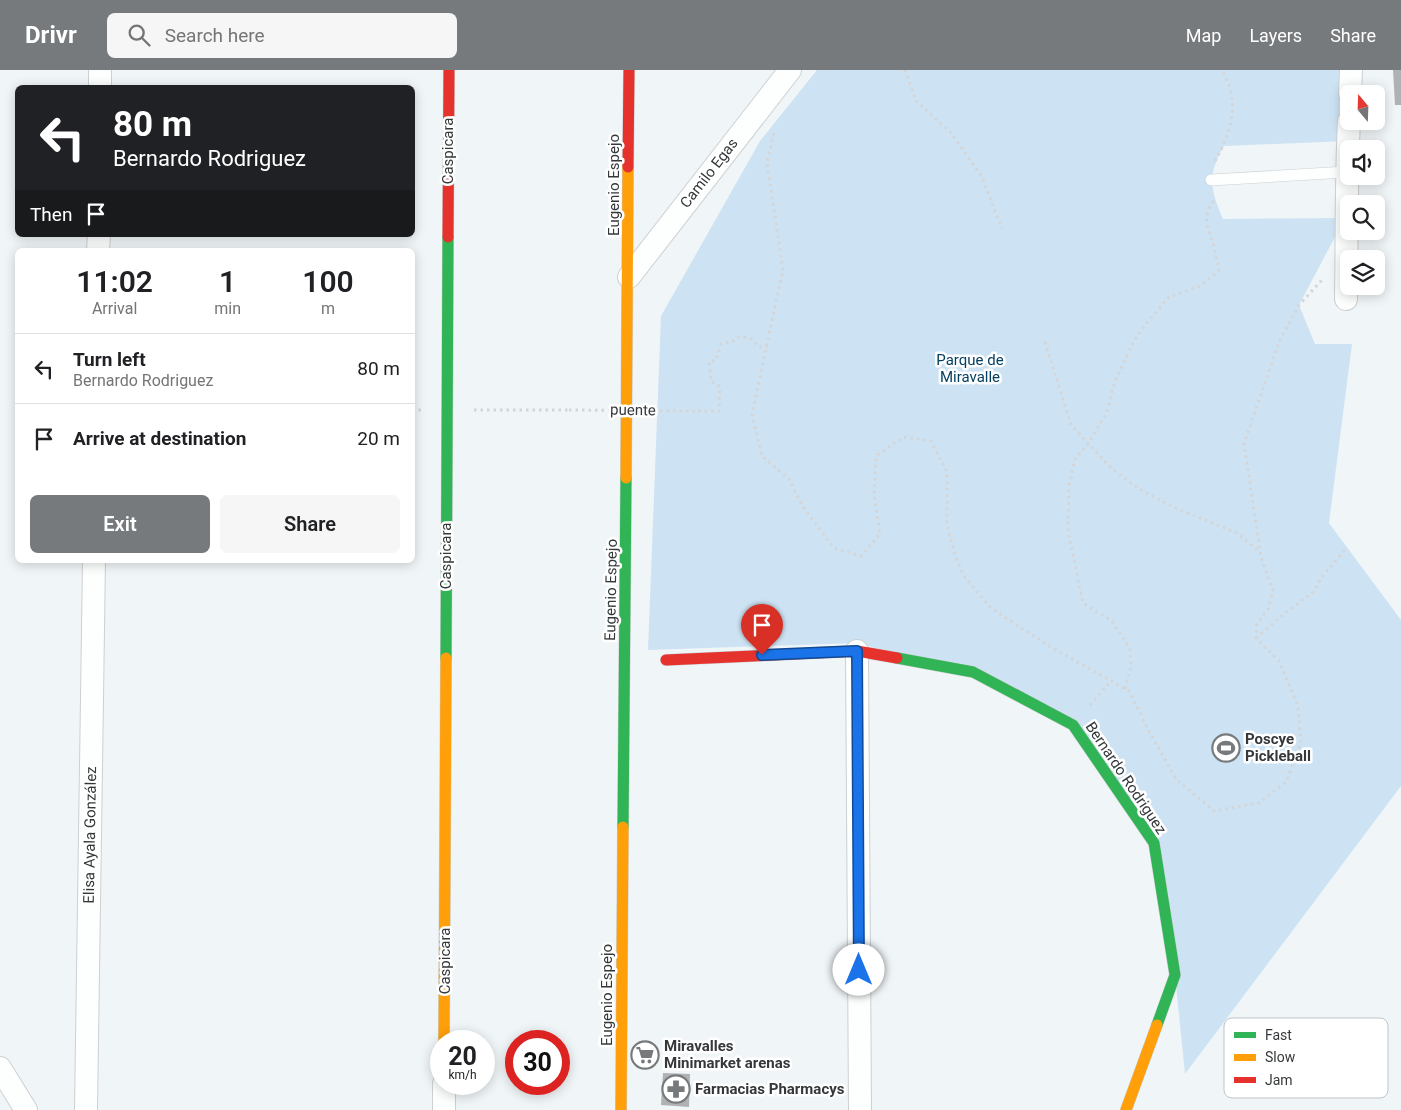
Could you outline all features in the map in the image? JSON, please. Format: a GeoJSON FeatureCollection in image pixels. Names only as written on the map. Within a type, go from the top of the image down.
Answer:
{"type":"FeatureCollection","features":[{"type":"Feature","properties":{"kind":"street"},"geometry":{"type":"LineString","coordinates":[[100,70],[100,85]]}},
{"type":"Feature","properties":{"kind":"street","name":"Caspicara"},"geometry":{"type":"LineString","coordinates":[[444,1030],[449,70]]}},
{"type":"Feature","properties":{"kind":"street","name":"Eugenio Espejo"},"geometry":{"type":"LineString","coordinates":[[621,1110],[629,277],[629,70]]}},
{"type":"Feature","properties":{"kind":"street","name":"Camilo Egas"},"geometry":{"type":"LineString","coordinates":[[629,277],[790,70]]}},
{"type":"Feature","properties":{"kind":"street"},"geometry":{"type":"LineString","coordinates":[[1350,85],[1351,70]]}},
{"type":"Feature","properties":{"kind":"street"},"geometry":{"type":"LineString","coordinates":[[1346,185],[1347,250]]}},
{"type":"Feature","properties":{"kind":"street"},"geometry":{"type":"LineString","coordinates":[[1346,295],[1346,299]]}},
{"type":"Feature","properties":{"kind":"street","name":"Elisa Ayala González"},"geometry":{"type":"LineString","coordinates":[[86,1110],[94,563]]}},
{"type":"Feature","properties":{"kind":"street"},"geometry":{"type":"LineString","coordinates":[[857,651],[860,1110]]}},
{"type":"Feature","properties":{"kind":"street","name":"Bernardo Rodriguez"},"geometry":{"type":"LineString","coordinates":[[666,660],[857,651],[973,672],[1073,725],[1154,843],[1174,975],[1126,1110]]}},
{"type":"Feature","properties":{"kind":"street"},"geometry":{"type":"LineString","coordinates":[[0,1068],[26,1110]]}},
{"type":"Feature","properties":{"kind":"street"},"geometry":{"type":"LineString","coordinates":[[71,1110],[86,1086]]}},
{"type":"Feature","properties":{"kind":"street"},"geometry":{"type":"LineString","coordinates":[[444,1095],[444,1110]]}},
{"type":"Feature","properties":{"kind":"lane"},"geometry":{"type":"LineString","coordinates":[[1212,180],[1340,172]]}},
{"type":"Feature","properties":{"kind":"path"},"geometry":{"type":"LineString","coordinates":[[906,70],[916,101],[951,133],[982,177],[1002,230]]}},
{"type":"Feature","properties":{"kind":"path"},"geometry":{"type":"LineString","coordinates":[[1125,689],[1131,666],[1130,648],[1111,620],[1083,603],[1068,531],[1068,487],[1075,459],[1088,444],[1107,412],[1115,381],[1134,341],[1169,297],[1201,286],[1219,270],[1214,245],[1206,227],[1207,211],[1215,199],[1212,180],[1215,162],[1224,146],[1233,119],[1231,91],[1222,70]]}},
{"type":"Feature","properties":{"kind":"path"},"geometry":{"type":"LineString","coordinates":[[766,100],[776,120],[767,162],[783,270],[752,414],[762,456],[789,479],[803,507],[834,548],[861,556],[880,534],[874,494],[876,456],[903,437],[932,441],[947,472],[948,525],[955,555],[964,576],[990,607],[1049,646],[1129,691],[1176,779],[1214,811],[1259,803],[1286,782],[1301,743],[1298,706],[1279,661],[1256,638],[1257,624],[1268,609],[1273,591],[1260,551],[1244,444],[1279,342],[1299,305],[1340,261]]}},
{"type":"Feature","properties":{"kind":"path","name":"puente"},"geometry":{"type":"LineString","coordinates":[[447,410],[720,411],[720,387],[711,381],[709,362],[716,360],[721,344],[733,341],[740,336],[751,339],[759,347],[767,346]]}},
{"type":"Feature","properties":{"kind":"path"},"geometry":{"type":"LineString","coordinates":[[1045,342],[1071,425],[1110,467],[1139,489],[1173,507],[1237,533],[1260,551]]}},
{"type":"Feature","properties":{"kind":"path"},"geometry":{"type":"LineString","coordinates":[[1256,638],[1312,592],[1322,577],[1347,548]]}},
{"type":"Feature","properties":{"kind":"green space","name":"Parque de Miravalle"},"geometry":{"type":"Polygon","coordinates":[[[817,70],[1344,70],[1345,85],[1340,85],[1340,130],[1347,130],[1347,140],[1224,146],[1215,165],[1212,182],[1215,199],[1223,219],[1340,218],[1340,227],[1299,305],[1315,344],[1352,344],[1329,523],[1401,620],[1401,786],[1227,1018],[1224,1018],[1224,1022],[1185,1074],[1175,975],[1155,849],[1080,736],[978,675],[857,643],[648,650],[661,316],[760,141],[817,70]]]}},
{"type":"Feature","properties":{"kind":"building"},"geometry":{"type":"Polygon","coordinates":[[[1393,70],[1401,70],[1401,105],[1395,105],[1393,70]]]}},
{"type":"Feature","properties":{"kind":"building","name":"Farmacias Pharmacys"},"geometry":{"type":"Polygon","coordinates":[[[663,1073],[690,1074],[689,1107],[661,1105],[663,1073]]]}},
{"type":"Feature","properties":{"kind":"traffic: fast"},"geometry":{"type":"LineString","coordinates":[[446,658],[448,237]]}},
{"type":"Feature","properties":{"kind":"traffic: fast"},"geometry":{"type":"LineString","coordinates":[[623,827],[626,478]]}},
{"type":"Feature","properties":{"kind":"traffic: fast"},"geometry":{"type":"LineString","coordinates":[[897,658],[973,672],[1073,725],[1154,843],[1175,975],[1157,1025]]}},
{"type":"Feature","properties":{"kind":"traffic: slow"},"geometry":{"type":"LineString","coordinates":[[626,478],[628,167]]}},
{"type":"Feature","properties":{"kind":"traffic: slow"},"geometry":{"type":"LineString","coordinates":[[444,1030],[446,658]]}},
{"type":"Feature","properties":{"kind":"traffic: slow"},"geometry":{"type":"LineString","coordinates":[[621,1110],[623,827]]}},
{"type":"Feature","properties":{"kind":"traffic: slow"},"geometry":{"type":"LineString","coordinates":[[1126,1110],[1157,1025]]}},
{"type":"Feature","properties":{"kind":"traffic: jam"},"geometry":{"type":"LineString","coordinates":[[448,237],[449,70]]}},
{"type":"Feature","properties":{"kind":"traffic: jam"},"geometry":{"type":"LineString","coordinates":[[628,167],[629,70]]}},
{"type":"Feature","properties":{"kind":"traffic: jam"},"geometry":{"type":"LineString","coordinates":[[666,660],[857,651],[897,658]]}},
{"type":"Feature","properties":{"kind":"place","name":"Poscye Pickleball"},"geometry":{"type":"Point","coordinates":[1226,748]}},
{"type":"Feature","properties":{"kind":"place","name":"Miravalles Minimarket arenas"},"geometry":{"type":"Point","coordinates":[645,1055]}},
{"type":"Feature","properties":{"kind":"place","name":"Farmacias Pharmacys"},"geometry":{"type":"Point","coordinates":[676,1089]}},
{"type":"Feature","properties":{"kind":"route"},"geometry":{"type":"LineString","coordinates":[[762,655],[857,651],[859,970]]}}]}
